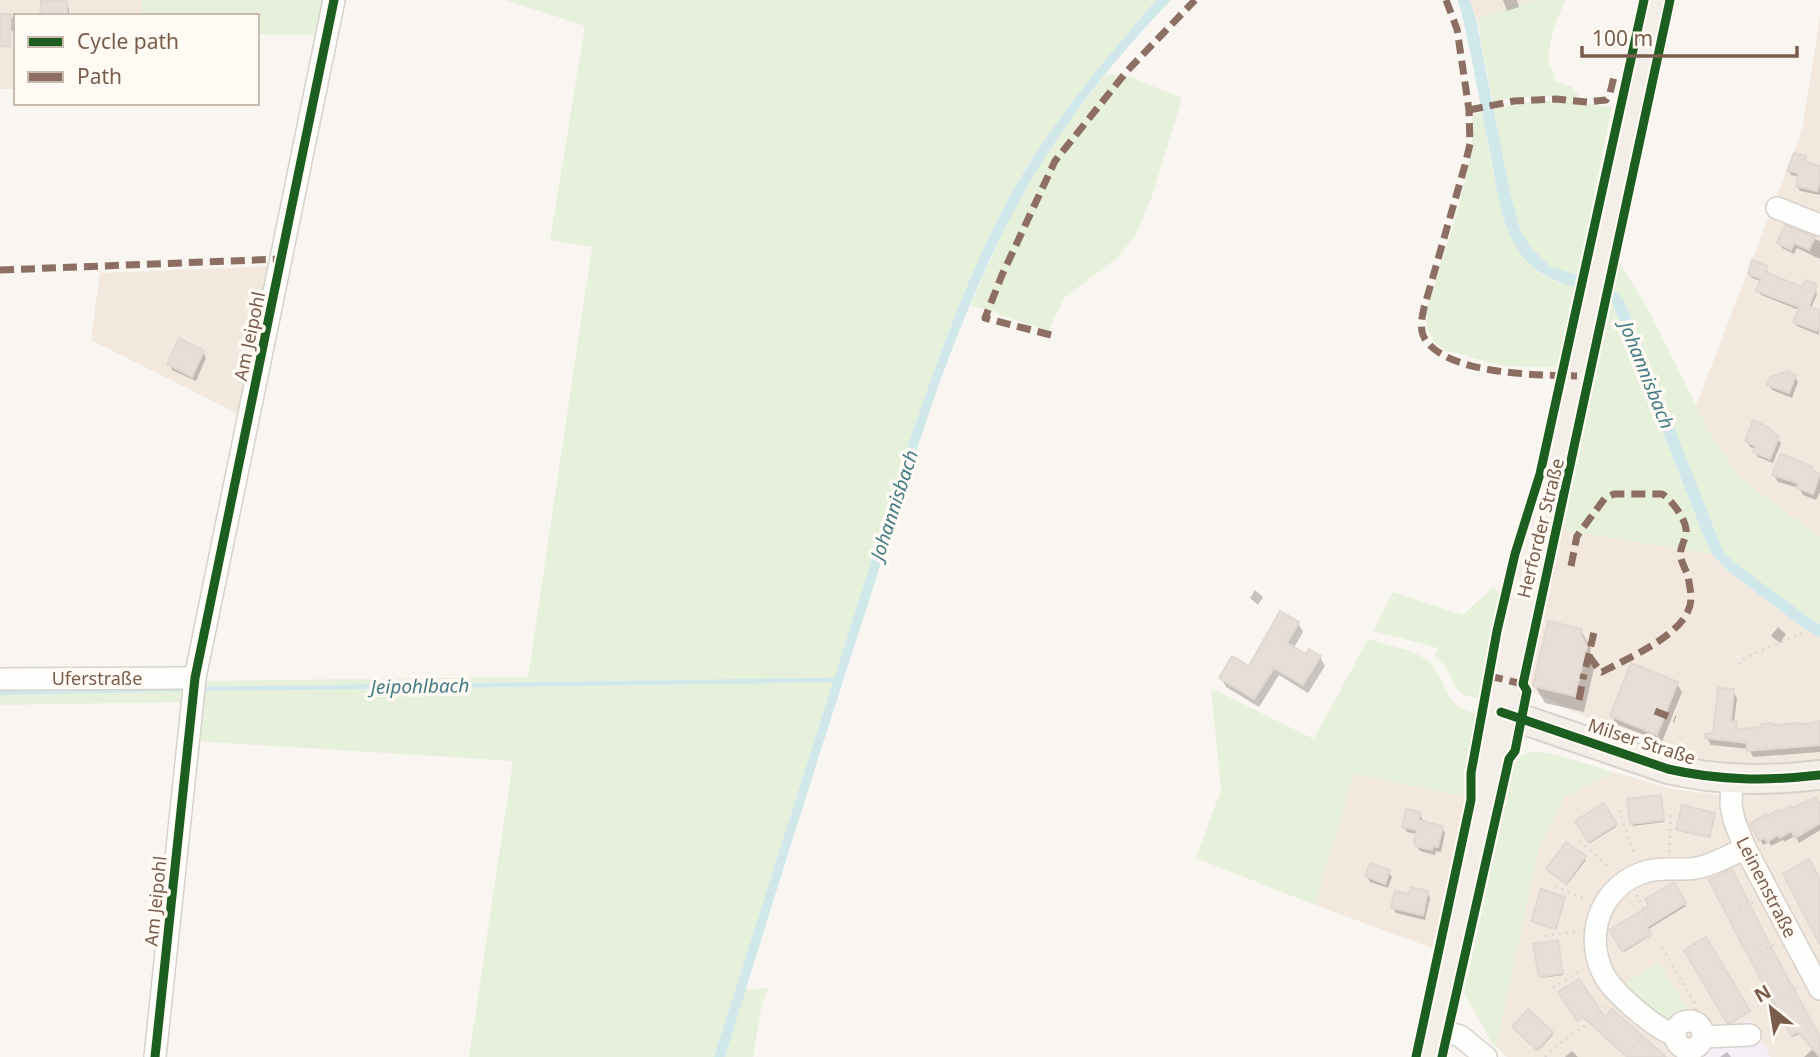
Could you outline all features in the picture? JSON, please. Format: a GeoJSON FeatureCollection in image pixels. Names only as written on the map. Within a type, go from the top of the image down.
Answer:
{"type":"FeatureCollection","features":[{"type":"Feature","properties":{"kind":"main road","name":"Herforder Straße"},"geometry":{"type":"LineString","coordinates":[[1429,1057],[1490,777],[1522,605],[1577,376],[1657,0]]}},
{"type":"Feature","properties":{"kind":"main road","name":"Milser Straße"},"geometry":{"type":"LineString","coordinates":[[1501,712],[1668,769],[1732,779],[1770,780],[1820,775]]}},
{"type":"Feature","properties":{"kind":"street","name":"Am Jeipohl"},"geometry":{"type":"LineString","coordinates":[[155,1057],[195,678],[334,0]]}},
{"type":"Feature","properties":{"kind":"street"},"geometry":{"type":"LineString","coordinates":[[1777,208],[1820,225]]}},
{"type":"Feature","properties":{"kind":"street","name":"Uferstraße"},"geometry":{"type":"LineString","coordinates":[[0,679],[195,678]]}},
{"type":"Feature","properties":{"kind":"street","name":"Leinenstraße"},"geometry":{"type":"LineString","coordinates":[[1732,779],[1731,805],[1734,821],[1745,848],[1820,989]]}},
{"type":"Feature","properties":{"kind":"street"},"geometry":{"type":"LineString","coordinates":[[1745,848],[1699,868],[1649,870],[1631,878],[1611,894],[1602,906],[1595,939],[1598,959],[1605,977],[1619,994],[1660,1028],[1690,1040],[1750,1035]]}},
{"type":"Feature","properties":{"kind":"street"},"geometry":{"type":"LineString","coordinates":[[1435,1029],[1460,1036],[1486,1057]]}},
{"type":"Feature","properties":{"kind":"path"},"geometry":{"type":"LineString","coordinates":[[1740,664],[1740,660],[1802,633]]}},
{"type":"Feature","properties":{"kind":"path"},"geometry":{"type":"LineString","coordinates":[[1619,810],[1631,878],[1651,921]]}},
{"type":"Feature","properties":{"kind":"path"},"geometry":{"type":"LineString","coordinates":[[1668,869],[1671,810]]}},
{"type":"Feature","properties":{"kind":"path"},"geometry":{"type":"LineString","coordinates":[[1579,841],[1631,878]]}},
{"type":"Feature","properties":{"kind":"path"},"geometry":{"type":"LineString","coordinates":[[1555,886],[1602,906]]}},
{"type":"Feature","properties":{"kind":"path"},"geometry":{"type":"LineString","coordinates":[[1545,936],[1595,929]]}},
{"type":"Feature","properties":{"kind":"path"},"geometry":{"type":"LineString","coordinates":[[1662,947],[1695,1004],[1690,1040]]}},
{"type":"Feature","properties":{"kind":"path"},"geometry":{"type":"LineString","coordinates":[[1553,988],[1598,959]]}},
{"type":"Feature","properties":{"kind":"path"},"geometry":{"type":"LineString","coordinates":[[1545,1057],[1594,1019],[1619,994]]}},
{"type":"Feature","properties":{"kind":"shaded area"},"geometry":{"type":"Polygon","coordinates":[[[0,0],[142,0],[142,14],[14,14],[14,89],[0,89],[0,0]]]}},
{"type":"Feature","properties":{"kind":"shaded area"},"geometry":{"type":"Polygon","coordinates":[[[1470,0],[1536,0],[1477,19],[1470,0]]]}},
{"type":"Feature","properties":{"kind":"shaded area"},"geometry":{"type":"Polygon","coordinates":[[[1820,17],[1820,537],[1736,473],[1696,406],[1802,130],[1820,17]]]}},
{"type":"Feature","properties":{"kind":"shaded area"},"geometry":{"type":"Polygon","coordinates":[[[272,266],[240,415],[91,340],[100,273],[272,266]]]}},
{"type":"Feature","properties":{"kind":"shaded area"},"geometry":{"type":"Polygon","coordinates":[[[1562,530],[1712,554],[1729,572],[1806,630],[1820,637],[1820,759],[1735,766],[1688,758],[1664,752],[1619,733],[1535,693],[1529,683],[1562,530]]]}},
{"type":"Feature","properties":{"kind":"shaded area"},"geometry":{"type":"Polygon","coordinates":[[[1614,772],[1671,789],[1719,795],[1753,795],[1820,787],[1820,1057],[1507,1057],[1496,1047],[1539,848],[1564,798],[1614,772]]]}},
{"type":"Feature","properties":{"kind":"shaded area"},"geometry":{"type":"Polygon","coordinates":[[[1354,773],[1466,797],[1432,948],[1315,905],[1354,773]]]}},
{"type":"Feature","properties":{"kind":"shaded area"},"geometry":{"type":"Polygon","coordinates":[[[1750,1019],[1771,1057],[1697,1057],[1725,1033],[1750,1019]]]}},
{"type":"Feature","properties":{"kind":"green space"},"geometry":{"type":"Polygon","coordinates":[[[142,0],[327,0],[319,35],[259,34],[259,14],[142,14],[142,0]]]}},
{"type":"Feature","properties":{"kind":"green space"},"geometry":{"type":"Polygon","coordinates":[[[506,0],[1156,0],[1083,88],[1049,134],[1001,213],[971,277],[909,442],[714,1057],[469,1057],[513,761],[194,741],[201,681],[528,677],[592,247],[550,240],[585,26],[506,0]]]}},
{"type":"Feature","properties":{"kind":"green space"},"geometry":{"type":"Polygon","coordinates":[[[1536,0],[1566,0],[1551,41],[1549,58],[1555,81],[1572,87],[1584,103],[1612,107],[1578,275],[1552,267],[1538,256],[1526,240],[1510,196],[1494,109],[1523,102],[1554,101],[1555,96],[1510,98],[1493,102],[1477,19],[1536,0]]]}},
{"type":"Feature","properties":{"kind":"green space"},"geometry":{"type":"Polygon","coordinates":[[[1106,74],[1130,77],[1182,98],[1152,196],[1135,236],[1117,258],[1065,297],[1048,331],[971,305],[1001,237],[1036,171],[1063,129],[1106,74]]]}},
{"type":"Feature","properties":{"kind":"green space"},"geometry":{"type":"Polygon","coordinates":[[[1482,113],[1498,195],[1511,236],[1520,253],[1541,274],[1575,287],[1558,367],[1502,366],[1445,350],[1434,342],[1427,330],[1426,312],[1457,213],[1469,163],[1472,114],[1482,113]]]}},
{"type":"Feature","properties":{"kind":"green space"},"geometry":{"type":"Polygon","coordinates":[[[1617,258],[1649,311],[1709,431],[1736,473],[1820,537],[1820,624],[1735,563],[1723,551],[1623,299],[1610,287],[1617,258]]]}},
{"type":"Feature","properties":{"kind":"green space"},"geometry":{"type":"Polygon","coordinates":[[[1612,302],[1702,532],[1712,554],[1562,530],[1612,302]]]}},
{"type":"Feature","properties":{"kind":"green space"},"geometry":{"type":"Polygon","coordinates":[[[1493,587],[1501,595],[1479,698],[1465,695],[1458,690],[1446,667],[1435,656],[1438,648],[1373,631],[1393,592],[1463,615],[1493,587]]]}},
{"type":"Feature","properties":{"kind":"green space"},"geometry":{"type":"Polygon","coordinates":[[[1368,639],[1425,658],[1436,671],[1452,700],[1465,710],[1476,713],[1464,772],[1466,797],[1354,774],[1315,905],[1196,858],[1221,790],[1211,688],[1314,739],[1368,639]]]}},
{"type":"Feature","properties":{"kind":"green space"},"geometry":{"type":"Polygon","coordinates":[[[185,684],[183,702],[0,705],[0,685],[185,684]]]}},
{"type":"Feature","properties":{"kind":"green space"},"geometry":{"type":"Polygon","coordinates":[[[1535,751],[1614,772],[1564,798],[1539,848],[1496,1047],[1464,993],[1514,765],[1523,755],[1535,751]]]}},
{"type":"Feature","properties":{"kind":"green space"},"geometry":{"type":"Polygon","coordinates":[[[1659,962],[1688,1010],[1666,1024],[1619,987],[1659,962]]]}},
{"type":"Feature","properties":{"kind":"green space"},"geometry":{"type":"Polygon","coordinates":[[[769,988],[762,1003],[753,1057],[725,1057],[745,990],[769,988]]]}},
{"type":"Feature","properties":{"kind":"water","name":"Johannisbach"},"geometry":{"type":"Polygon","coordinates":[[[1156,0],[1171,0],[1111,67],[1057,138],[1026,189],[976,290],[918,447],[725,1057],[714,1057],[909,442],[971,277],[1001,213],[1049,134],[1083,88],[1156,0]]]}},
{"type":"Feature","properties":{"kind":"water"},"geometry":{"type":"Polygon","coordinates":[[[1458,0],[1470,0],[1476,19],[1510,193],[1520,229],[1531,248],[1551,267],[1578,275],[1575,287],[1550,278],[1529,264],[1507,229],[1458,0]]]}},
{"type":"Feature","properties":{"kind":"water","name":"Johannisbach"},"geometry":{"type":"Polygon","coordinates":[[[1610,287],[1623,298],[1723,551],[1735,563],[1820,624],[1820,637],[1806,630],[1729,572],[1712,554],[1612,302],[1607,298],[1610,287]]]}},
{"type":"Feature","properties":{"kind":"building"},"geometry":{"type":"Polygon","coordinates":[[[41,1],[67,1],[67,14],[40,14],[41,1]]]}},
{"type":"Feature","properties":{"kind":"building"},"geometry":{"type":"Polygon","coordinates":[[[0,14],[11,14],[10,47],[0,46],[0,14]]]}},
{"type":"Feature","properties":{"kind":"building"},"geometry":{"type":"Polygon","coordinates":[[[1794,153],[1806,156],[1805,162],[1820,166],[1817,191],[1796,186],[1798,173],[1787,171],[1794,153]]]}},
{"type":"Feature","properties":{"kind":"building"},"geometry":{"type":"Polygon","coordinates":[[[1785,225],[1815,237],[1809,250],[1794,243],[1791,250],[1777,243],[1785,225]]]}},
{"type":"Feature","properties":{"kind":"building"},"geometry":{"type":"Polygon","coordinates":[[[1752,260],[1767,266],[1765,272],[1802,287],[1805,280],[1816,284],[1809,306],[1820,311],[1817,331],[1793,322],[1799,307],[1756,291],[1761,279],[1748,274],[1752,260]]]}},
{"type":"Feature","properties":{"kind":"building"},"geometry":{"type":"Polygon","coordinates":[[[179,338],[204,351],[192,377],[167,364],[179,338]]]}},
{"type":"Feature","properties":{"kind":"building"},"geometry":{"type":"Polygon","coordinates":[[[1789,371],[1796,375],[1789,393],[1767,385],[1770,377],[1789,371]]]}},
{"type":"Feature","properties":{"kind":"building"},"geometry":{"type":"Polygon","coordinates":[[[1753,420],[1779,437],[1770,459],[1753,452],[1755,446],[1745,441],[1753,420]]]}},
{"type":"Feature","properties":{"kind":"building"},"geometry":{"type":"Polygon","coordinates":[[[1781,454],[1812,466],[1811,470],[1820,474],[1813,494],[1797,488],[1798,483],[1772,475],[1781,454]]]}},
{"type":"Feature","properties":{"kind":"building"},"geometry":{"type":"Polygon","coordinates":[[[1280,611],[1299,622],[1287,643],[1306,654],[1309,649],[1321,656],[1303,685],[1274,668],[1254,699],[1219,678],[1232,656],[1249,666],[1280,611]]]}},
{"type":"Feature","properties":{"kind":"building"},"geometry":{"type":"Polygon","coordinates":[[[1548,621],[1582,629],[1581,635],[1587,646],[1575,696],[1533,686],[1548,621]]]}},
{"type":"Feature","properties":{"kind":"building"},"geometry":{"type":"Polygon","coordinates":[[[1631,663],[1678,682],[1657,735],[1610,716],[1631,663]]]}},
{"type":"Feature","properties":{"kind":"building"},"geometry":{"type":"Polygon","coordinates":[[[1718,688],[1734,689],[1731,721],[1737,722],[1736,730],[1760,727],[1762,724],[1806,724],[1819,721],[1820,745],[1747,751],[1747,743],[1705,738],[1705,734],[1713,733],[1718,688]]]}},
{"type":"Feature","properties":{"kind":"building"},"geometry":{"type":"Polygon","coordinates":[[[1661,795],[1664,820],[1630,824],[1627,799],[1661,795]]]}},
{"type":"Feature","properties":{"kind":"building"},"geometry":{"type":"Polygon","coordinates":[[[1816,797],[1820,804],[1820,823],[1795,838],[1791,831],[1780,838],[1778,835],[1767,842],[1764,838],[1759,841],[1750,824],[1766,814],[1767,816],[1778,810],[1779,812],[1790,806],[1792,808],[1816,797]]]}},
{"type":"Feature","properties":{"kind":"building"},"geometry":{"type":"Polygon","coordinates":[[[1604,803],[1617,824],[1588,842],[1575,821],[1604,803]]]}},
{"type":"Feature","properties":{"kind":"building"},"geometry":{"type":"Polygon","coordinates":[[[1682,805],[1715,813],[1709,837],[1676,829],[1682,805]]]}},
{"type":"Feature","properties":{"kind":"building"},"geometry":{"type":"Polygon","coordinates":[[[1406,809],[1421,812],[1418,822],[1419,820],[1443,826],[1438,847],[1433,846],[1432,850],[1415,846],[1417,830],[1402,827],[1406,809]]]}},
{"type":"Feature","properties":{"kind":"building"},"geometry":{"type":"Polygon","coordinates":[[[1566,842],[1586,856],[1566,884],[1546,869],[1566,842]]]}},
{"type":"Feature","properties":{"kind":"building"},"geometry":{"type":"Polygon","coordinates":[[[1809,859],[1820,879],[1820,945],[1783,874],[1809,859]]]}},
{"type":"Feature","properties":{"kind":"building"},"geometry":{"type":"Polygon","coordinates":[[[1370,863],[1390,870],[1385,884],[1365,876],[1370,863]]]}},
{"type":"Feature","properties":{"kind":"building"},"geometry":{"type":"Polygon","coordinates":[[[1732,869],[1820,1037],[1820,1057],[1798,1032],[1791,1036],[1709,880],[1732,869]]]}},
{"type":"Feature","properties":{"kind":"building"},"geometry":{"type":"Polygon","coordinates":[[[1674,882],[1686,903],[1647,927],[1651,934],[1622,951],[1609,930],[1649,906],[1645,899],[1674,882]]]}},
{"type":"Feature","properties":{"kind":"building"},"geometry":{"type":"Polygon","coordinates":[[[1411,887],[1428,891],[1423,915],[1391,908],[1395,891],[1409,894],[1411,887]]]}},
{"type":"Feature","properties":{"kind":"building"},"geometry":{"type":"Polygon","coordinates":[[[1541,889],[1565,897],[1555,929],[1531,921],[1541,889]]]}},
{"type":"Feature","properties":{"kind":"building"},"geometry":{"type":"Polygon","coordinates":[[[1706,937],[1750,1011],[1731,1023],[1727,1023],[1684,950],[1706,937]]]}},
{"type":"Feature","properties":{"kind":"building"},"geometry":{"type":"Polygon","coordinates":[[[1558,940],[1563,973],[1539,977],[1533,944],[1558,940]]]}},
{"type":"Feature","properties":{"kind":"building"},"geometry":{"type":"Polygon","coordinates":[[[1579,979],[1605,1017],[1612,1009],[1666,1057],[1627,1057],[1583,1017],[1577,1021],[1558,992],[1579,979]]]}},
{"type":"Feature","properties":{"kind":"building"},"geometry":{"type":"Polygon","coordinates":[[[1528,1009],[1553,1032],[1537,1050],[1512,1027],[1528,1009]]]}},
{"type":"Feature","properties":{"kind":"waterway","name":"Jeipohlbach"},"geometry":{"type":"LineString","coordinates":[[200,689],[839,680]]}},
{"type":"Feature","properties":{"kind":"waterway","name":"Jeipohlbach"},"geometry":{"type":"LineString","coordinates":[[0,693],[188,689]]}},
{"type":"Feature","properties":{"kind":"marked path"},"geometry":{"type":"LineString","coordinates":[[1051,335],[985,318],[1002,275],[1055,161],[1127,71],[1195,0]]}},
{"type":"Feature","properties":{"kind":"marked path"},"geometry":{"type":"LineString","coordinates":[[1446,0],[1457,29],[1469,110],[1470,144],[1424,308],[1421,325],[1423,335],[1433,348],[1449,358],[1469,365],[1516,373],[1577,376]]}},
{"type":"Feature","properties":{"kind":"marked path"},"geometry":{"type":"LineString","coordinates":[[1469,110],[1514,101],[1606,100],[1614,77]]}},
{"type":"Feature","properties":{"kind":"marked path"},"geometry":{"type":"LineString","coordinates":[[0,270],[281,259]]}},
{"type":"Feature","properties":{"kind":"marked path"},"geometry":{"type":"LineString","coordinates":[[1571,566],[1577,536],[1605,498],[1614,494],[1662,494],[1677,509],[1685,525],[1686,535],[1681,557],[1688,576],[1691,598],[1688,611],[1681,622],[1657,642],[1602,672],[1589,656]]}},
{"type":"Feature","properties":{"kind":"marked path"},"geometry":{"type":"LineString","coordinates":[[1586,667],[1595,628]]}},
{"type":"Feature","properties":{"kind":"marked path"},"geometry":{"type":"LineString","coordinates":[[1579,700],[1584,674]]}},
{"type":"Feature","properties":{"kind":"marked path"},"geometry":{"type":"LineString","coordinates":[[1489,676],[1523,684]]}},
{"type":"Feature","properties":{"kind":"marked path"},"geometry":{"type":"LineString","coordinates":[[1655,711],[1675,719]]}},
{"type":"Feature","properties":{"kind":"cycle path"},"geometry":{"type":"LineString","coordinates":[[155,1057],[195,678],[334,0]]}},
{"type":"Feature","properties":{"kind":"cycle path"},"geometry":{"type":"LineString","coordinates":[[1416,1057],[1471,800],[1471,773],[1497,631],[1515,554],[1540,474],[1644,0]]}},
{"type":"Feature","properties":{"kind":"cycle path"},"geometry":{"type":"LineString","coordinates":[[1442,1057],[1509,759],[1515,751],[1527,691],[1523,684],[1670,0]]}},
{"type":"Feature","properties":{"kind":"cycle path"},"geometry":{"type":"LineString","coordinates":[[1501,712],[1668,769],[1687,773],[1744,779],[1820,775]]}}]}
